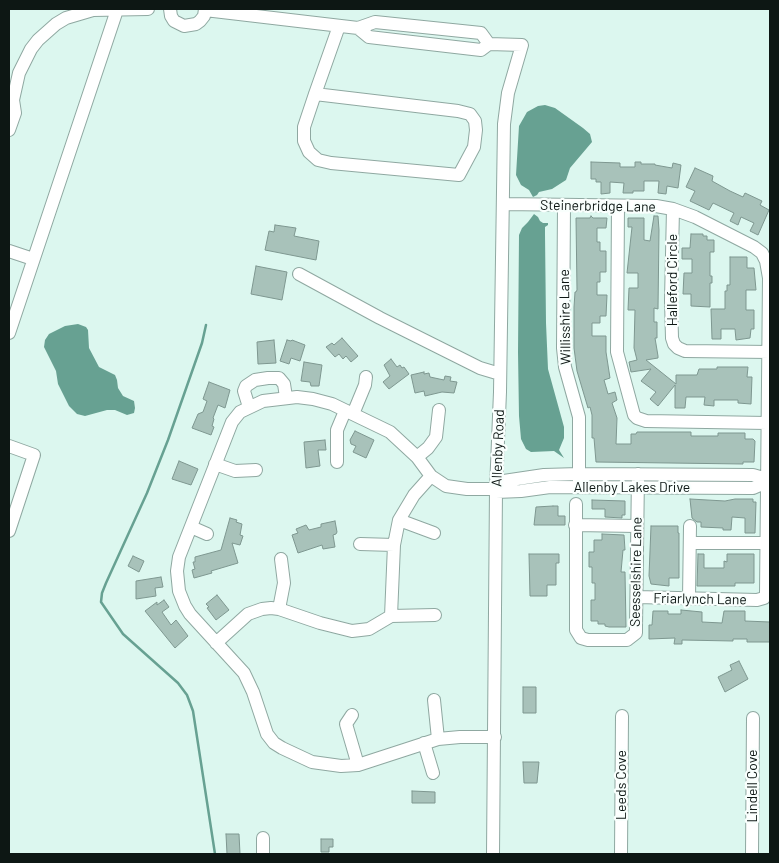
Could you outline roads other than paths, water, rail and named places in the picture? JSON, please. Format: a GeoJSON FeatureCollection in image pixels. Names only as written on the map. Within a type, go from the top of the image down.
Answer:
{"type":"FeatureCollection","features":[{"type":"Feature","properties":{"kind":"street"},"geometry":{"type":"LineString","coordinates":[[9,130],[15,113],[11,102],[14,72],[38,40],[56,24],[66,18],[93,10],[148,9]]}},
{"type":"Feature","properties":{"kind":"street"},"geometry":{"type":"LineString","coordinates":[[170,9],[174,21],[184,26],[196,24],[200,21],[205,10],[338,26],[315,94],[304,127],[304,141],[309,152],[318,160],[460,175],[474,147],[475,120],[470,114],[315,94]]}},
{"type":"Feature","properties":{"kind":"street"},"geometry":{"type":"LineString","coordinates":[[9,333],[117,10]]}},
{"type":"Feature","properties":{"kind":"street","name":"Allenby Road"},"geometry":{"type":"LineString","coordinates":[[338,26],[358,28],[369,37],[481,50],[489,44],[522,45],[505,110],[496,488],[493,854]]}},
{"type":"Feature","properties":{"kind":"street","name":"Steinerbridge Lane"},"geometry":{"type":"LineString","coordinates":[[504,204],[656,206],[695,217],[754,247],[763,254],[768,270],[769,352],[766,594],[763,599]]}},
{"type":"Feature","properties":{"kind":"street","name":"Willisshire Lane"},"geometry":{"type":"LineString","coordinates":[[564,206],[564,358],[579,417],[579,487]]}},
{"type":"Feature","properties":{"kind":"street"},"geometry":{"type":"LineString","coordinates":[[618,206],[617,352],[634,415],[637,418],[652,421],[768,423]]}},
{"type":"Feature","properties":{"kind":"street","name":"Halleford Circle"},"geometry":{"type":"LineString","coordinates":[[673,210],[671,310],[674,344],[685,351],[769,352]]}},
{"type":"Feature","properties":{"kind":"street"},"geometry":{"type":"LineString","coordinates":[[9,251],[33,259]]}},
{"type":"Feature","properties":{"kind":"street"},"geometry":{"type":"LineString","coordinates":[[300,274],[380,318],[463,360],[500,374]]}},
{"type":"Feature","properties":{"kind":"street"},"geometry":{"type":"LineString","coordinates":[[337,462],[338,430],[365,385],[366,376]]}},
{"type":"Feature","properties":{"kind":"street"},"geometry":{"type":"LineString","coordinates":[[249,407],[244,391],[246,386],[255,380],[279,378],[284,384],[286,397]]}},
{"type":"Feature","properties":{"kind":"street"},"geometry":{"type":"LineString","coordinates":[[495,737],[438,739],[358,765],[340,766],[312,762],[274,743],[264,728],[249,681],[244,673],[187,610],[179,591],[177,565],[232,422],[240,412],[263,401],[286,397],[319,400],[390,432],[417,457],[431,476],[446,486],[455,488],[496,488]]}},
{"type":"Feature","properties":{"kind":"street"},"geometry":{"type":"LineString","coordinates":[[417,457],[428,448],[436,437],[439,410]]}},
{"type":"Feature","properties":{"kind":"street"},"geometry":{"type":"LineString","coordinates":[[9,446],[34,454],[9,530]]}},
{"type":"Feature","properties":{"kind":"street"},"geometry":{"type":"LineString","coordinates":[[215,464],[235,471],[256,470]]}},
{"type":"Feature","properties":{"kind":"street","name":"Allenby Lakes Drive"},"geometry":{"type":"LineString","coordinates":[[496,488],[544,474],[580,474],[638,481],[753,488],[767,481]]}},
{"type":"Feature","properties":{"kind":"street"},"geometry":{"type":"LineString","coordinates":[[391,616],[394,545],[400,520],[414,495],[431,476]]}},
{"type":"Feature","properties":{"kind":"street","name":"Allenby Lakes Drive"},"geometry":{"type":"LineString","coordinates":[[496,488],[521,491],[550,487],[579,487],[638,481]]}},
{"type":"Feature","properties":{"kind":"street","name":"Seesselshire Lane"},"geometry":{"type":"LineString","coordinates":[[575,526],[576,630],[581,638],[588,640],[622,640],[632,638],[636,633],[638,481]]}},
{"type":"Feature","properties":{"kind":"street"},"geometry":{"type":"LineString","coordinates":[[576,504],[575,526],[637,526]]}},
{"type":"Feature","properties":{"kind":"street"},"geometry":{"type":"LineString","coordinates":[[400,520],[434,533]]}},
{"type":"Feature","properties":{"kind":"street"},"geometry":{"type":"LineString","coordinates":[[689,598],[690,526]]}},
{"type":"Feature","properties":{"kind":"street"},"geometry":{"type":"LineString","coordinates":[[191,527],[207,534]]}},
{"type":"Feature","properties":{"kind":"street"},"geometry":{"type":"LineString","coordinates":[[690,543],[766,543]]}},
{"type":"Feature","properties":{"kind":"street"},"geometry":{"type":"LineString","coordinates":[[360,544],[394,545]]}},
{"type":"Feature","properties":{"kind":"street"},"geometry":{"type":"LineString","coordinates":[[279,609],[284,583],[281,559]]}},
{"type":"Feature","properties":{"kind":"street","name":"Friarlynch Lane"},"geometry":{"type":"LineString","coordinates":[[637,597],[763,599]]}},
{"type":"Feature","properties":{"kind":"street"},"geometry":{"type":"LineString","coordinates":[[216,643],[248,614],[262,608],[279,609],[320,623],[352,631],[369,629],[391,616],[435,615]]}},
{"type":"Feature","properties":{"kind":"street"},"geometry":{"type":"LineString","coordinates":[[434,700],[438,739]]}},
{"type":"Feature","properties":{"kind":"street"},"geometry":{"type":"LineString","coordinates":[[352,715],[346,724],[358,765]]}},
{"type":"Feature","properties":{"kind":"street","name":"Leeds Cove"},"geometry":{"type":"LineString","coordinates":[[621,854],[622,716]]}},
{"type":"Feature","properties":{"kind":"street","name":"Lindell Cove"},"geometry":{"type":"LineString","coordinates":[[752,854],[753,718]]}},
{"type":"Feature","properties":{"kind":"street"},"geometry":{"type":"LineString","coordinates":[[424,743],[433,773]]}},
{"type":"Feature","properties":{"kind":"street"},"geometry":{"type":"LineString","coordinates":[[263,838],[263,854]]}},
{"type":"Feature","properties":{"kind":"waterway"},"geometry":{"type":"LineString","coordinates":[[206,325],[202,343],[168,440],[147,493],[106,583],[101,602],[123,634],[178,683],[187,695],[193,711],[215,854]]}}]}
